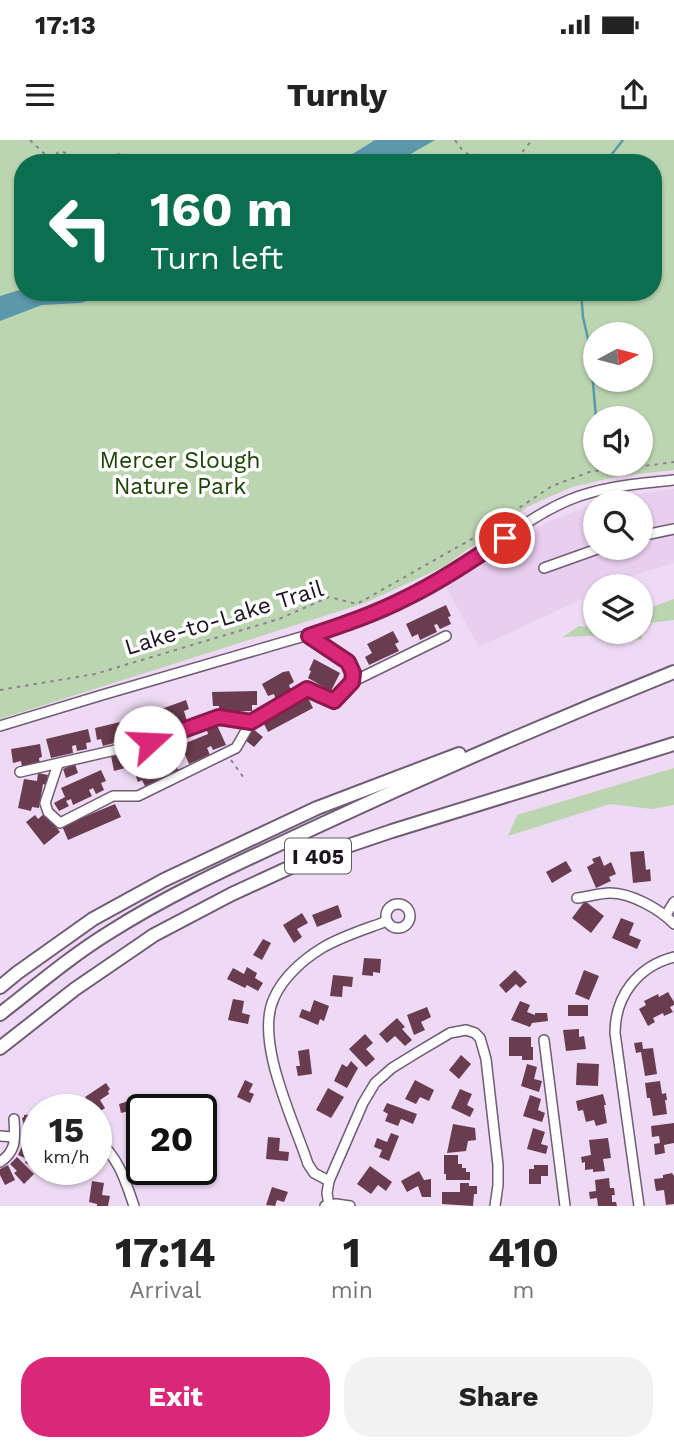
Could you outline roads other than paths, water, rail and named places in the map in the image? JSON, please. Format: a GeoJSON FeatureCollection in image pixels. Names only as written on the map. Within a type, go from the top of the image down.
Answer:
{"type":"FeatureCollection","features":[{"type":"Feature","properties":{"kind":"highway","name":"I 405"},"geometry":{"type":"LineString","coordinates":[[0,1014],[69,959],[112,930],[236,864],[566,715],[674,672]]}},
{"type":"Feature","properties":{"kind":"highway"},"geometry":{"type":"LineString","coordinates":[[0,987],[93,919],[188,868],[317,808],[566,715]]}},
{"type":"Feature","properties":{"kind":"highway","name":"I 405"},"geometry":{"type":"LineString","coordinates":[[0,1048],[75,989],[154,935],[232,894],[306,860],[674,744]]}},
{"type":"Feature","properties":{"kind":"street"},"geometry":{"type":"LineString","coordinates":[[0,726],[309,636],[368,615],[464,565],[536,517],[569,500],[610,487],[674,480]]}},
{"type":"Feature","properties":{"kind":"street"},"geometry":{"type":"LineString","coordinates":[[653,533],[674,529]]}},
{"type":"Feature","properties":{"kind":"street"},"geometry":{"type":"LineString","coordinates":[[544,568],[583,554]]}},
{"type":"Feature","properties":{"kind":"street"},"geometry":{"type":"LineString","coordinates":[[309,636],[348,662],[353,673],[352,682]]}},
{"type":"Feature","properties":{"kind":"street"},"geometry":{"type":"LineString","coordinates":[[58,764],[45,803],[48,812],[60,823],[113,796],[138,796],[236,748],[251,722],[307,689],[334,701],[352,682],[446,636]]}},
{"type":"Feature","properties":{"kind":"street"},"geometry":{"type":"LineString","coordinates":[[20,772],[150,742],[219,717],[251,722]]}},
{"type":"Feature","properties":{"kind":"street"},"geometry":{"type":"LineString","coordinates":[[577,898],[618,894],[653,907],[674,924]]}},
{"type":"Feature","properties":{"kind":"street"},"geometry":{"type":"LineString","coordinates":[[666,915],[674,902]]}},
{"type":"Feature","properties":{"kind":"street"},"geometry":{"type":"LineString","coordinates":[[329,1181],[314,1173],[308,1164],[276,1074],[268,1040],[273,999],[293,971],[308,958],[332,943],[387,921]]}},
{"type":"Feature","properties":{"kind":"street"},"geometry":{"type":"LineString","coordinates":[[639,1206],[615,1021],[621,1000],[642,971],[674,957]]}},
{"type":"Feature","properties":{"kind":"street"},"geometry":{"type":"LineString","coordinates":[[350,1206],[327,1205],[329,1181],[363,1103],[375,1083],[400,1063],[450,1033],[466,1030],[475,1033],[483,1046],[488,1072],[498,1165],[495,1206]]}},
{"type":"Feature","properties":{"kind":"street"},"geometry":{"type":"LineString","coordinates":[[544,1040],[565,1206]]}},
{"type":"Feature","properties":{"kind":"street"},"geometry":{"type":"LineString","coordinates":[[0,1162],[10,1156],[13,1149],[14,1119]]}},
{"type":"Feature","properties":{"kind":"street"},"geometry":{"type":"LineString","coordinates":[[0,1136],[14,1137]]}},
{"type":"Feature","properties":{"kind":"street"},"geometry":{"type":"LineString","coordinates":[[112,1155],[117,1161],[134,1206]]}},
{"type":"Feature","properties":{"kind":"water"},"geometry":{"type":"Polygon","coordinates":[[[375,140],[435,140],[411,154],[352,154],[375,140]]]}},
{"type":"Feature","properties":{"kind":"water"},"geometry":{"type":"Polygon","coordinates":[[[14,292],[14,301],[87,301],[42,305],[0,321],[0,296],[14,292]]]}},
{"type":"Feature","properties":{"kind":"waterway"},"geometry":{"type":"LineString","coordinates":[[612,154],[623,140]]}},
{"type":"Feature","properties":{"kind":"waterway"},"geometry":{"type":"LineString","coordinates":[[582,301],[590,348],[595,406]]}},
{"type":"Feature","properties":{"kind":"park label","name":"Mercer Slough Nature Park"},"geometry":{"type":"Point","coordinates":[180,473]}}]}
